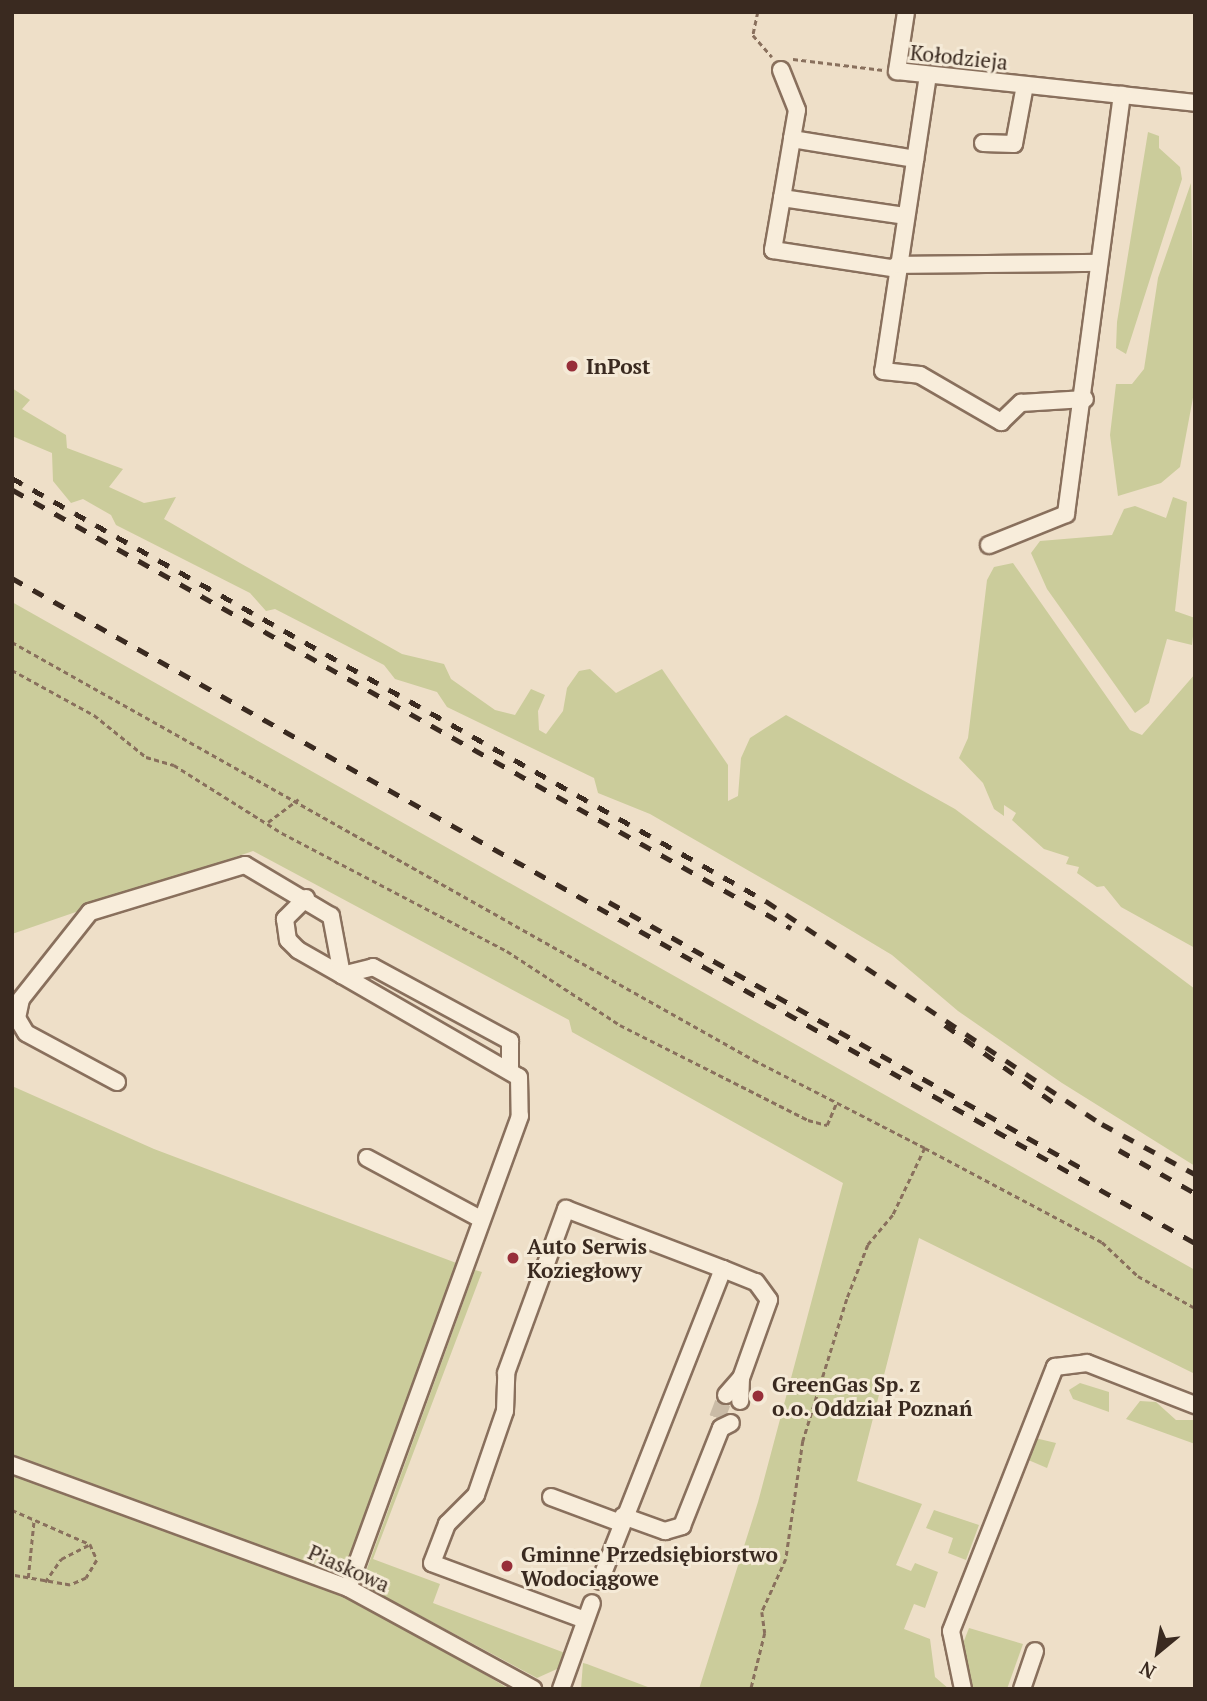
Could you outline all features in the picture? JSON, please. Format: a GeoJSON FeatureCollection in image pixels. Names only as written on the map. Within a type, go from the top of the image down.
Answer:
{"type":"FeatureCollection","features":[{"type":"Feature","properties":{"kind":"street"},"geometry":{"type":"LineString","coordinates":[[897,71],[906,12]]}},
{"type":"Feature","properties":{"kind":"street"},"geometry":{"type":"LineString","coordinates":[[783,62],[797,110],[774,250],[897,267],[1099,262]]}},
{"type":"Feature","properties":{"kind":"street","name":"Kołodzieja"},"geometry":{"type":"LineString","coordinates":[[897,71],[1195,103]]}},
{"type":"Feature","properties":{"kind":"street"},"geometry":{"type":"LineString","coordinates":[[928,75],[883,372],[920,375],[1001,422],[1021,403],[1085,400]]}},
{"type":"Feature","properties":{"kind":"street"},"geometry":{"type":"LineString","coordinates":[[983,143],[1014,144],[1025,85]]}},
{"type":"Feature","properties":{"kind":"street"},"geometry":{"type":"LineString","coordinates":[[989,545],[1066,514],[1085,400],[1099,262],[1122,95]]}},
{"type":"Feature","properties":{"kind":"street"},"geometry":{"type":"LineString","coordinates":[[792,139],[915,159]]}},
{"type":"Feature","properties":{"kind":"street"},"geometry":{"type":"LineString","coordinates":[[782,198],[905,216]]}},
{"type":"Feature","properties":{"kind":"street"},"geometry":{"type":"LineString","coordinates":[[117,1082],[26,1033],[17,1018],[21,999],[79,919],[245,865],[306,898],[331,916],[342,975]]}},
{"type":"Feature","properties":{"kind":"street"},"geometry":{"type":"LineString","coordinates":[[306,898],[288,911],[288,940],[342,975],[510,1068],[519,1077],[524,1102],[348,1588]]}},
{"type":"Feature","properties":{"kind":"street"},"geometry":{"type":"LineString","coordinates":[[342,975],[373,967],[510,1041],[510,1068]]}},
{"type":"Feature","properties":{"kind":"street"},"geometry":{"type":"LineString","coordinates":[[389,1001],[400,981]]}},
{"type":"Feature","properties":{"kind":"street"},"geometry":{"type":"LineString","coordinates":[[366,1158],[481,1219]]}},
{"type":"Feature","properties":{"kind":"street"},"geometry":{"type":"LineString","coordinates":[[585,1620],[432,1563],[447,1524],[476,1495],[505,1411],[506,1373],[566,1209],[756,1282],[769,1300],[733,1398]]}},
{"type":"Feature","properties":{"kind":"street"},"geometry":{"type":"LineString","coordinates":[[600,1581],[622,1519],[633,1506],[723,1269]]}},
{"type":"Feature","properties":{"kind":"street"},"geometry":{"type":"LineString","coordinates":[[963,1689],[951,1630],[1055,1367],[1087,1363],[1195,1405]]}},
{"type":"Feature","properties":{"kind":"street"},"geometry":{"type":"LineString","coordinates":[[551,1497],[665,1531],[682,1526],[723,1423]]}},
{"type":"Feature","properties":{"kind":"street","name":"Piaskowa"},"geometry":{"type":"LineString","coordinates":[[12,1465],[348,1588],[533,1689]]}},
{"type":"Feature","properties":{"kind":"street"},"geometry":{"type":"LineString","coordinates":[[561,1689],[592,1603]]}},
{"type":"Feature","properties":{"kind":"street"},"geometry":{"type":"LineString","coordinates":[[1022,1689],[1035,1651]]}},
{"type":"Feature","properties":{"kind":"path"},"geometry":{"type":"LineString","coordinates":[[758,12],[753,36],[765,56],[783,62]]}},
{"type":"Feature","properties":{"kind":"path","name":"Kołodzieja"},"geometry":{"type":"LineString","coordinates":[[783,62],[897,71]]}},
{"type":"Feature","properties":{"kind":"path"},"geometry":{"type":"LineString","coordinates":[[12,642],[298,799],[836,1104],[1102,1242],[1138,1276],[1195,1308]]}},
{"type":"Feature","properties":{"kind":"path"},"geometry":{"type":"LineString","coordinates":[[12,670],[94,715],[145,757],[174,765],[266,823],[507,951],[591,1009],[827,1125],[836,1104]]}},
{"type":"Feature","properties":{"kind":"path"},"geometry":{"type":"LineString","coordinates":[[266,823],[298,799]]}},
{"type":"Feature","properties":{"kind":"path"},"geometry":{"type":"LineString","coordinates":[[751,1689],[765,1633],[762,1612],[786,1559],[803,1441],[847,1300],[868,1245],[892,1215],[925,1148]]}},
{"type":"Feature","properties":{"kind":"path"},"geometry":{"type":"LineString","coordinates":[[12,1510],[90,1544],[97,1560],[86,1578],[70,1585],[12,1575]]}},
{"type":"Feature","properties":{"kind":"path"},"geometry":{"type":"LineString","coordinates":[[27,1578],[34,1519]]}},
{"type":"Feature","properties":{"kind":"path"},"geometry":{"type":"LineString","coordinates":[[45,1582],[61,1559],[90,1544]]}},
{"type":"Feature","properties":{"kind":"green space"},"geometry":{"type":"Polygon","coordinates":[[[1148,132],[1159,136],[1159,148],[1180,167],[1182,179],[1126,354],[1116,348],[1117,322],[1148,132]]]}},
{"type":"Feature","properties":{"kind":"green space"},"geometry":{"type":"Polygon","coordinates":[[[1191,183],[1195,387],[1180,467],[1161,483],[1118,496],[1110,435],[1116,384],[1132,384],[1144,369],[1158,278],[1191,183]]]}},
{"type":"Feature","properties":{"kind":"green space"},"geometry":{"type":"Polygon","coordinates":[[[12,388],[30,400],[22,409],[66,435],[67,448],[123,469],[109,487],[144,503],[176,497],[164,519],[402,654],[444,664],[451,679],[495,710],[515,715],[531,689],[545,695],[538,711],[539,730],[546,734],[563,711],[567,688],[579,671],[590,669],[616,693],[662,669],[728,765],[728,801],[738,796],[741,758],[750,738],[786,715],[955,809],[1195,989],[1195,1166],[1062,1083],[958,1011],[892,955],[650,814],[598,793],[594,778],[447,707],[437,692],[395,679],[384,665],[275,609],[266,611],[250,593],[116,525],[111,515],[83,499],[71,503],[53,481],[52,453],[12,436],[12,388]]]}},
{"type":"Feature","properties":{"kind":"green space"},"geometry":{"type":"Polygon","coordinates":[[[1173,497],[1187,502],[1175,611],[1195,618],[1192,645],[1167,639],[1149,703],[1135,713],[1047,589],[1031,553],[1040,541],[1112,535],[1124,509],[1135,506],[1166,518],[1173,497]]]}},
{"type":"Feature","properties":{"kind":"green space"},"geometry":{"type":"Polygon","coordinates":[[[1013,563],[1130,730],[1142,735],[1195,674],[1195,948],[1121,907],[1104,886],[1097,887],[1077,873],[1079,867],[1066,864],[1069,857],[1044,849],[1012,820],[1016,813],[1004,805],[1004,816],[994,809],[983,783],[959,758],[968,738],[987,580],[994,567],[1013,563]]]}},
{"type":"Feature","properties":{"kind":"green space"},"geometry":{"type":"Polygon","coordinates":[[[12,602],[1195,1270],[1195,1374],[919,1238],[857,1481],[922,1504],[896,1565],[911,1571],[915,1563],[938,1572],[925,1608],[914,1604],[904,1629],[930,1639],[935,1677],[949,1689],[699,1689],[758,1502],[843,1183],[572,1032],[569,1020],[253,851],[12,934],[12,602]]]}},
{"type":"Feature","properties":{"kind":"green space"},"geometry":{"type":"Polygon","coordinates":[[[12,1086],[154,1149],[459,1264],[346,1567],[327,1570],[12,1456],[12,1086]]]}},
{"type":"Feature","properties":{"kind":"green space"},"geometry":{"type":"Polygon","coordinates":[[[475,1270],[482,1272],[373,1559],[440,1584],[433,1603],[565,1653],[557,1669],[537,1678],[374,1591],[364,1577],[475,1270]]]}},
{"type":"Feature","properties":{"kind":"green space"},"geometry":{"type":"Polygon","coordinates":[[[1080,1383],[1109,1392],[1109,1412],[1073,1399],[1069,1390],[1080,1383]]]}},
{"type":"Feature","properties":{"kind":"green space"},"geometry":{"type":"Polygon","coordinates":[[[1140,1401],[1156,1402],[1176,1420],[1195,1420],[1195,1444],[1126,1419],[1140,1401]]]}},
{"type":"Feature","properties":{"kind":"green space"},"geometry":{"type":"Polygon","coordinates":[[[1035,1438],[1056,1443],[1047,1468],[1026,1459],[1035,1438]]]}},
{"type":"Feature","properties":{"kind":"green space"},"geometry":{"type":"Polygon","coordinates":[[[12,1472],[323,1588],[402,1624],[509,1689],[12,1689],[12,1472]]]}},
{"type":"Feature","properties":{"kind":"green space"},"geometry":{"type":"Polygon","coordinates":[[[934,1510],[979,1525],[966,1560],[948,1553],[953,1538],[926,1528],[934,1510]]]}},
{"type":"Feature","properties":{"kind":"green space"},"geometry":{"type":"Polygon","coordinates":[[[969,1628],[1023,1644],[1007,1689],[973,1689],[962,1646],[969,1628]]]}},
{"type":"Feature","properties":{"kind":"green space"},"geometry":{"type":"Polygon","coordinates":[[[583,1663],[587,1664],[653,1689],[581,1689],[583,1663]]]}},
{"type":"Feature","properties":{"kind":"tunnel"},"geometry":{"type":"LineString","coordinates":[[717,1418],[726,1395]]}},
{"type":"Feature","properties":{"kind":"railway"},"geometry":{"type":"LineString","coordinates":[[12,478],[766,901],[1102,1124],[1195,1174]]}},
{"type":"Feature","properties":{"kind":"railway"},"geometry":{"type":"LineString","coordinates":[[13,490],[791,928]]}},
{"type":"Feature","properties":{"kind":"railway"},"geometry":{"type":"LineString","coordinates":[[12,578],[1195,1243]]}},
{"type":"Feature","properties":{"kind":"railway"},"geometry":{"type":"LineString","coordinates":[[609,902],[1085,1170]]}},
{"type":"Feature","properties":{"kind":"railway"},"geometry":{"type":"LineString","coordinates":[[945,1025],[1053,1102]]}},
{"type":"Feature","properties":{"kind":"railway"},"geometry":{"type":"LineString","coordinates":[[1119,1150],[1195,1193]]}},
{"type":"Feature","properties":{"kind":"place","name":"InPost"},"geometry":{"type":"Point","coordinates":[572,366]}},
{"type":"Feature","properties":{"kind":"place","name":"Auto Serwis Koziegłowy"},"geometry":{"type":"Point","coordinates":[513,1258]}},
{"type":"Feature","properties":{"kind":"place","name":"GreenGas Sp. z o.o. Oddział Poznań"},"geometry":{"type":"Point","coordinates":[758,1396]}},
{"type":"Feature","properties":{"kind":"place","name":"Gminne Przedsiębiorstwo Wodociągowe"},"geometry":{"type":"Point","coordinates":[507,1566]}}]}
